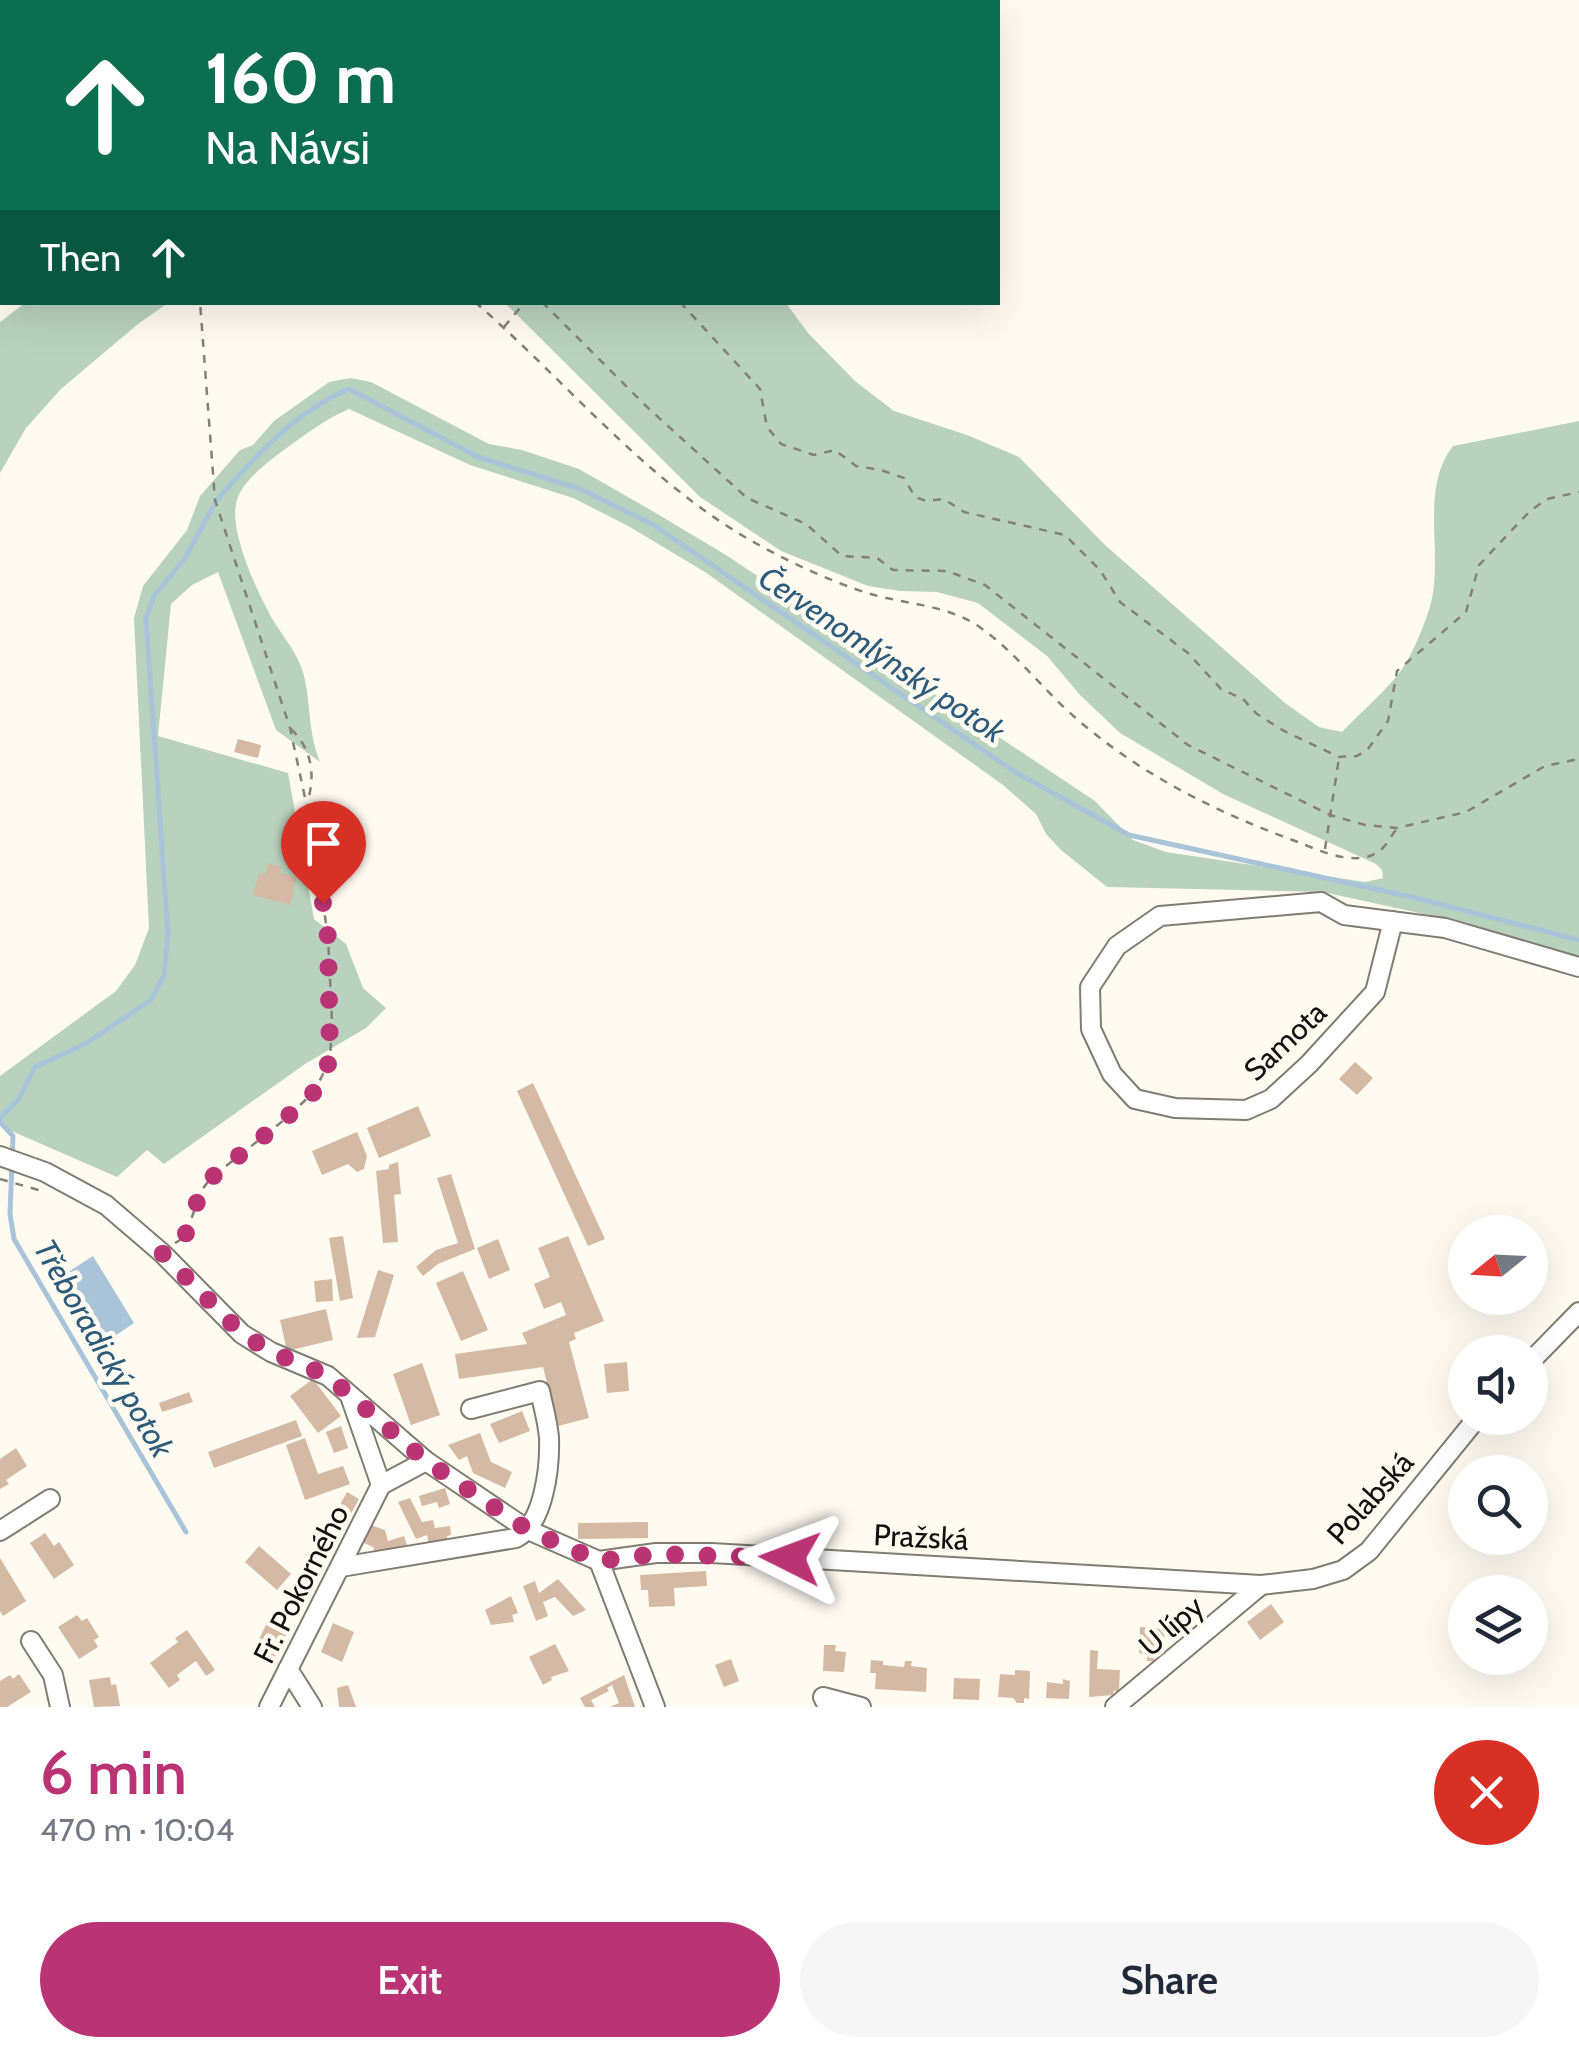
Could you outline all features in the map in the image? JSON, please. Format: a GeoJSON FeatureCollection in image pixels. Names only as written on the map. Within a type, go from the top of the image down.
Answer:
{"type":"FeatureCollection","features":[{"type":"Feature","properties":{"kind":"street","name":"Samota"},"geometry":{"type":"LineString","coordinates":[[1393,922],[1374,992],[1309,1064],[1271,1098],[1246,1110],[1175,1108],[1135,1099],[1112,1074],[1091,1029],[1090,987],[1117,946],[1160,916],[1322,902],[1344,915],[1445,928],[1579,967]]}},
{"type":"Feature","properties":{"kind":"street"},"geometry":{"type":"LineString","coordinates":[[7,1158],[45,1172],[106,1205],[162,1253],[231,1325],[260,1346],[318,1369],[426,1461],[528,1530],[599,1561],[655,1707]]}},
{"type":"Feature","properties":{"kind":"street"},"geometry":{"type":"LineString","coordinates":[[1548,1344],[1579,1312]]}},
{"type":"Feature","properties":{"kind":"street"},"geometry":{"type":"LineString","coordinates":[[341,1567],[516,1538],[528,1530],[540,1511],[549,1438],[540,1391],[471,1409]]}},
{"type":"Feature","properties":{"kind":"street"},"geometry":{"type":"LineString","coordinates":[[350,1393],[381,1485],[426,1461]]}},
{"type":"Feature","properties":{"kind":"street","name":"Polabská"},"geometry":{"type":"LineString","coordinates":[[1343,1570],[1369,1551],[1463,1435]]}},
{"type":"Feature","properties":{"kind":"street","name":"Fr. Pokorného"},"geometry":{"type":"LineString","coordinates":[[270,1707],[381,1485]]}},
{"type":"Feature","properties":{"kind":"street"},"geometry":{"type":"LineString","coordinates":[[0,1532],[50,1500]]}},
{"type":"Feature","properties":{"kind":"street","name":"Pražská"},"geometry":{"type":"LineString","coordinates":[[599,1561],[712,1553],[1261,1584],[1313,1579],[1343,1570]]}},
{"type":"Feature","properties":{"kind":"street","name":"U lípy"},"geometry":{"type":"LineString","coordinates":[[1115,1707],[1261,1584]]}},
{"type":"Feature","properties":{"kind":"street"},"geometry":{"type":"LineString","coordinates":[[31,1641],[53,1675],[60,1707]]}},
{"type":"Feature","properties":{"kind":"street"},"geometry":{"type":"LineString","coordinates":[[288,1669],[312,1707]]}},
{"type":"Feature","properties":{"kind":"street"},"geometry":{"type":"LineString","coordinates":[[828,1707],[823,1697],[861,1707]]}},
{"type":"Feature","properties":{"kind":"path"},"geometry":{"type":"LineString","coordinates":[[162,1253],[185,1236],[201,1191],[211,1178],[314,1092],[330,1060],[328,937],[306,804],[290,728],[215,500],[200,305]]}},
{"type":"Feature","properties":{"kind":"path"},"geometry":{"type":"LineString","coordinates":[[478,305],[665,482],[749,539],[867,593],[932,606],[971,622],[1000,642],[1069,712],[1156,776],[1210,808],[1324,852],[1351,858],[1378,852],[1397,828]]}},
{"type":"Feature","properties":{"kind":"path"},"geometry":{"type":"LineString","coordinates":[[504,327],[522,305]]}},
{"type":"Feature","properties":{"kind":"path"},"geometry":{"type":"LineString","coordinates":[[545,305],[646,406],[748,498],[806,524],[842,556],[877,558],[893,570],[947,571],[985,585],[1188,745],[1330,815],[1365,825],[1397,828],[1466,812],[1545,766],[1579,759]]}},
{"type":"Feature","properties":{"kind":"path"},"geometry":{"type":"LineString","coordinates":[[683,305],[760,388],[766,427],[782,444],[814,455],[836,450],[856,466],[904,478],[915,496],[926,501],[944,499],[964,512],[1064,534],[1100,570],[1120,602],[1188,654],[1221,689],[1243,699],[1257,714],[1284,731],[1339,757],[1356,756],[1368,749],[1388,721],[1397,671],[1466,612],[1480,564],[1530,511],[1547,499],[1579,492]]}},
{"type":"Feature","properties":{"kind":"path"},"geometry":{"type":"LineString","coordinates":[[290,728],[305,742],[314,782],[306,804]]}},
{"type":"Feature","properties":{"kind":"path"},"geometry":{"type":"LineString","coordinates":[[1324,852],[1339,757]]}},
{"type":"Feature","properties":{"kind":"path"},"geometry":{"type":"LineString","coordinates":[[0,1179],[45,1192]]}},
{"type":"Feature","properties":{"kind":"green space"},"geometry":{"type":"Polygon","coordinates":[[[22,305],[165,305],[61,389],[26,428],[0,473],[0,322],[22,305]]]}},
{"type":"Feature","properties":{"kind":"green space"},"geometry":{"type":"Polygon","coordinates":[[[507,305],[787,305],[808,333],[855,381],[894,411],[1019,457],[1105,545],[1285,703],[1319,727],[1342,732],[1397,676],[1422,629],[1433,592],[1437,484],[1442,464],[1453,446],[1579,421],[1579,962],[1451,920],[1323,892],[1107,887],[1061,850],[1046,834],[1036,814],[1003,785],[705,572],[573,498],[470,465],[349,409],[315,428],[257,472],[240,493],[235,512],[239,541],[250,572],[304,675],[320,762],[276,730],[218,572],[192,585],[171,604],[158,736],[288,773],[314,919],[346,944],[363,988],[386,1008],[366,1028],[305,1064],[164,1164],[147,1150],[117,1177],[0,1126],[0,1076],[116,991],[135,965],[149,928],[134,618],[143,586],[187,530],[200,496],[240,450],[253,445],[274,421],[329,382],[350,378],[371,382],[489,444],[522,450],[579,469],[649,509],[726,555],[1095,801],[1133,840],[1166,852],[1365,882],[1383,878],[1376,864],[1223,794],[1120,733],[1047,656],[978,603],[937,592],[868,586],[781,551],[700,497],[507,305]]]}},
{"type":"Feature","properties":{"kind":"water"},"geometry":{"type":"Polygon","coordinates":[[[93,1256],[134,1323],[93,1351],[51,1283],[93,1256]]]}},
{"type":"Feature","properties":{"kind":"building"},"geometry":{"type":"Polygon","coordinates":[[[238,739],[261,745],[258,758],[234,752],[238,739]]]}},
{"type":"Feature","properties":{"kind":"building"},"geometry":{"type":"Polygon","coordinates":[[[268,863],[282,867],[280,873],[297,877],[290,905],[253,895],[259,873],[265,874],[268,863]]]}},
{"type":"Feature","properties":{"kind":"building"},"geometry":{"type":"Polygon","coordinates":[[[1355,1062],[1373,1078],[1357,1095],[1339,1079],[1355,1062]]]}},
{"type":"Feature","properties":{"kind":"building"},"geometry":{"type":"Polygon","coordinates":[[[533,1083],[605,1239],[588,1246],[517,1091],[533,1083]]]}},
{"type":"Feature","properties":{"kind":"building"},"geometry":{"type":"Polygon","coordinates":[[[418,1106],[431,1136],[379,1158],[367,1128],[418,1106]]]}},
{"type":"Feature","properties":{"kind":"building"},"geometry":{"type":"Polygon","coordinates":[[[357,1132],[367,1156],[364,1169],[357,1172],[348,1164],[322,1175],[312,1151],[357,1132]]]}},
{"type":"Feature","properties":{"kind":"building"},"geometry":{"type":"Polygon","coordinates":[[[398,1162],[401,1194],[394,1195],[398,1242],[383,1243],[376,1171],[389,1169],[389,1165],[398,1162]]]}},
{"type":"Feature","properties":{"kind":"building"},"geometry":{"type":"Polygon","coordinates":[[[451,1174],[475,1249],[438,1264],[423,1276],[416,1267],[436,1250],[458,1243],[437,1178],[451,1174]]]}},
{"type":"Feature","properties":{"kind":"building"},"geometry":{"type":"Polygon","coordinates":[[[343,1236],[353,1298],[340,1301],[329,1238],[343,1236]]]}},
{"type":"Feature","properties":{"kind":"building"},"geometry":{"type":"Polygon","coordinates":[[[568,1236],[604,1321],[574,1333],[576,1339],[569,1342],[589,1418],[558,1426],[543,1367],[459,1379],[455,1354],[527,1344],[522,1333],[566,1315],[561,1302],[544,1309],[534,1284],[550,1277],[538,1248],[568,1236]]]}},
{"type":"Feature","properties":{"kind":"building"},"geometry":{"type":"Polygon","coordinates":[[[498,1239],[510,1270],[489,1279],[477,1248],[498,1239]]]}},
{"type":"Feature","properties":{"kind":"building"},"geometry":{"type":"Polygon","coordinates":[[[378,1270],[394,1275],[375,1337],[357,1338],[378,1270]]]}},
{"type":"Feature","properties":{"kind":"building"},"geometry":{"type":"Polygon","coordinates":[[[463,1271],[488,1330],[461,1341],[436,1283],[463,1271]]]}},
{"type":"Feature","properties":{"kind":"building"},"geometry":{"type":"Polygon","coordinates":[[[332,1279],[333,1301],[316,1302],[314,1281],[332,1279]]]}},
{"type":"Feature","properties":{"kind":"building"},"geometry":{"type":"Polygon","coordinates":[[[326,1309],[333,1340],[287,1351],[280,1320],[326,1309]]]}},
{"type":"Feature","properties":{"kind":"building"},"geometry":{"type":"Polygon","coordinates":[[[627,1362],[629,1391],[607,1393],[604,1364],[627,1362]]]}},
{"type":"Feature","properties":{"kind":"building"},"geometry":{"type":"Polygon","coordinates":[[[422,1363],[440,1415],[411,1425],[393,1374],[422,1363]]]}},
{"type":"Feature","properties":{"kind":"building"},"geometry":{"type":"Polygon","coordinates":[[[313,1379],[341,1416],[318,1433],[290,1396],[313,1379]]]}},
{"type":"Feature","properties":{"kind":"building"},"geometry":{"type":"Polygon","coordinates":[[[189,1392],[193,1402],[162,1412],[159,1403],[189,1392]]]}},
{"type":"Feature","properties":{"kind":"building"},"geometry":{"type":"Polygon","coordinates":[[[522,1411],[530,1431],[499,1443],[490,1424],[522,1411]]]}},
{"type":"Feature","properties":{"kind":"building"},"geometry":{"type":"Polygon","coordinates":[[[296,1420],[302,1436],[214,1468],[208,1452],[296,1420]]]}},
{"type":"Feature","properties":{"kind":"building"},"geometry":{"type":"Polygon","coordinates":[[[341,1426],[348,1448],[334,1453],[326,1432],[341,1426]]]}},
{"type":"Feature","properties":{"kind":"building"},"geometry":{"type":"Polygon","coordinates":[[[480,1433],[491,1462],[512,1472],[505,1488],[473,1473],[467,1456],[459,1460],[448,1445],[480,1433]]]}},
{"type":"Feature","properties":{"kind":"building"},"geometry":{"type":"Polygon","coordinates":[[[305,1438],[318,1474],[343,1466],[350,1484],[305,1500],[286,1445],[305,1438]]]}},
{"type":"Feature","properties":{"kind":"building"},"geometry":{"type":"Polygon","coordinates":[[[16,1448],[27,1466],[0,1489],[0,1459],[16,1448]]]}},
{"type":"Feature","properties":{"kind":"building"},"geometry":{"type":"Polygon","coordinates":[[[445,1488],[450,1504],[439,1508],[437,1502],[422,1506],[419,1496],[445,1488]]]}},
{"type":"Feature","properties":{"kind":"building"},"geometry":{"type":"Polygon","coordinates":[[[347,1492],[359,1499],[324,1563],[312,1556],[347,1492]]]}},
{"type":"Feature","properties":{"kind":"building"},"geometry":{"type":"Polygon","coordinates":[[[410,1498],[422,1522],[433,1520],[435,1528],[450,1526],[448,1541],[429,1544],[427,1535],[416,1539],[398,1502],[410,1498]]]}},
{"type":"Feature","properties":{"kind":"building"},"geometry":{"type":"Polygon","coordinates":[[[648,1522],[648,1538],[578,1539],[578,1523],[648,1522]]]}},
{"type":"Feature","properties":{"kind":"building"},"geometry":{"type":"Polygon","coordinates":[[[371,1525],[385,1530],[388,1541],[404,1536],[408,1548],[377,1558],[373,1547],[364,1543],[371,1525]]]}},
{"type":"Feature","properties":{"kind":"building"},"geometry":{"type":"Polygon","coordinates":[[[45,1533],[54,1546],[59,1542],[74,1565],[54,1579],[30,1543],[45,1533]]]}},
{"type":"Feature","properties":{"kind":"building"},"geometry":{"type":"Polygon","coordinates":[[[259,1546],[291,1574],[277,1590],[245,1562],[259,1546]]]}},
{"type":"Feature","properties":{"kind":"building"},"geometry":{"type":"Polygon","coordinates":[[[0,1558],[26,1601],[3,1616],[0,1611],[0,1558]]]}},
{"type":"Feature","properties":{"kind":"building"},"geometry":{"type":"Polygon","coordinates":[[[706,1571],[707,1586],[674,1588],[675,1606],[649,1607],[648,1590],[641,1590],[640,1575],[706,1571]]]}},
{"type":"Feature","properties":{"kind":"building"},"geometry":{"type":"Polygon","coordinates":[[[558,1579],[586,1610],[573,1616],[555,1597],[543,1602],[548,1616],[536,1621],[523,1586],[535,1581],[539,1593],[558,1579]]]}},
{"type":"Feature","properties":{"kind":"building"},"geometry":{"type":"Polygon","coordinates":[[[511,1596],[518,1613],[512,1615],[514,1622],[491,1625],[485,1610],[511,1596]]]}},
{"type":"Feature","properties":{"kind":"building"},"geometry":{"type":"Polygon","coordinates":[[[1271,1604],[1284,1622],[1260,1640],[1247,1622],[1271,1604]]]}},
{"type":"Feature","properties":{"kind":"building"},"geometry":{"type":"Polygon","coordinates":[[[77,1615],[82,1621],[87,1618],[99,1637],[94,1640],[98,1647],[79,1659],[58,1627],[77,1615]]]}},
{"type":"Feature","properties":{"kind":"building"},"geometry":{"type":"Polygon","coordinates":[[[271,1615],[291,1625],[273,1661],[253,1651],[271,1615]]]}},
{"type":"Feature","properties":{"kind":"building"},"geometry":{"type":"Polygon","coordinates":[[[333,1623],[354,1632],[342,1662],[321,1652],[333,1623]]]}},
{"type":"Feature","properties":{"kind":"building"},"geometry":{"type":"Polygon","coordinates":[[[1140,1627],[1165,1629],[1163,1651],[1154,1650],[1154,1661],[1147,1661],[1147,1654],[1139,1653],[1140,1627]]]}},
{"type":"Feature","properties":{"kind":"building"},"geometry":{"type":"Polygon","coordinates":[[[187,1630],[215,1670],[206,1676],[196,1661],[177,1675],[180,1680],[169,1688],[150,1663],[187,1630]]]}},
{"type":"Feature","properties":{"kind":"building"},"geometry":{"type":"Polygon","coordinates":[[[555,1644],[569,1671],[551,1677],[543,1685],[529,1657],[555,1644]]]}},
{"type":"Feature","properties":{"kind":"building"},"geometry":{"type":"Polygon","coordinates":[[[824,1645],[836,1645],[835,1651],[846,1652],[844,1672],[823,1671],[824,1645]]]}},
{"type":"Feature","properties":{"kind":"building"},"geometry":{"type":"Polygon","coordinates":[[[1090,1650],[1098,1651],[1097,1669],[1120,1670],[1119,1691],[1113,1695],[1089,1697],[1090,1650]]]}},
{"type":"Feature","properties":{"kind":"building"},"geometry":{"type":"Polygon","coordinates":[[[731,1659],[739,1681],[724,1687],[715,1665],[731,1659]]]}},
{"type":"Feature","properties":{"kind":"building"},"geometry":{"type":"Polygon","coordinates":[[[871,1660],[904,1667],[905,1661],[912,1661],[911,1666],[927,1668],[926,1692],[875,1689],[876,1673],[870,1673],[871,1660]]]}},
{"type":"Feature","properties":{"kind":"building"},"geometry":{"type":"Polygon","coordinates":[[[1015,1670],[1030,1671],[1029,1699],[1024,1698],[1024,1703],[998,1697],[1000,1674],[1015,1675],[1015,1670]]]}},
{"type":"Feature","properties":{"kind":"building"},"geometry":{"type":"Polygon","coordinates":[[[19,1674],[31,1692],[7,1707],[0,1707],[0,1681],[19,1674]]]}},
{"type":"Feature","properties":{"kind":"building"},"geometry":{"type":"Polygon","coordinates":[[[624,1675],[635,1707],[610,1707],[619,1703],[612,1685],[607,1688],[609,1691],[591,1700],[595,1707],[585,1707],[580,1698],[624,1675]]]}},
{"type":"Feature","properties":{"kind":"building"},"geometry":{"type":"Polygon","coordinates":[[[110,1677],[111,1685],[116,1684],[120,1706],[94,1707],[89,1680],[110,1677]]]}},
{"type":"Feature","properties":{"kind":"building"},"geometry":{"type":"Polygon","coordinates":[[[954,1678],[980,1679],[979,1700],[953,1699],[954,1678]]]}},
{"type":"Feature","properties":{"kind":"building"},"geometry":{"type":"Polygon","coordinates":[[[1063,1679],[1070,1681],[1069,1699],[1046,1698],[1047,1682],[1063,1684],[1063,1679]]]}},
{"type":"Feature","properties":{"kind":"building"},"geometry":{"type":"Polygon","coordinates":[[[348,1685],[356,1707],[339,1707],[337,1688],[348,1685]]]}},
{"type":"Feature","properties":{"kind":"waterway","name":"Červenomlýnský potok"},"geometry":{"type":"LineString","coordinates":[[217,500],[294,422],[349,389],[478,457],[580,489],[652,524],[1015,772],[1129,835],[1412,897],[1579,940]]}},
{"type":"Feature","properties":{"kind":"waterway","name":"Červenomlýnský potok"},"geometry":{"type":"LineString","coordinates":[[0,1118],[19,1099],[35,1067],[87,1043],[151,1000],[164,975],[168,935],[146,618],[154,596],[185,558],[214,505]]}},
{"type":"Feature","properties":{"kind":"waterway","name":"Třeboradický potok"},"geometry":{"type":"LineString","coordinates":[[0,1122],[13,1136],[10,1214],[14,1239],[186,1532]]}},
{"type":"Feature","properties":{"kind":"route"},"geometry":{"type":"LineString","coordinates":[[323,903],[332,1021],[330,1060],[314,1092],[211,1178],[201,1191],[185,1236],[162,1253],[242,1334],[272,1352],[318,1369],[341,1385],[400,1442],[528,1530],[599,1561],[712,1553],[790,1558]]}}]}
